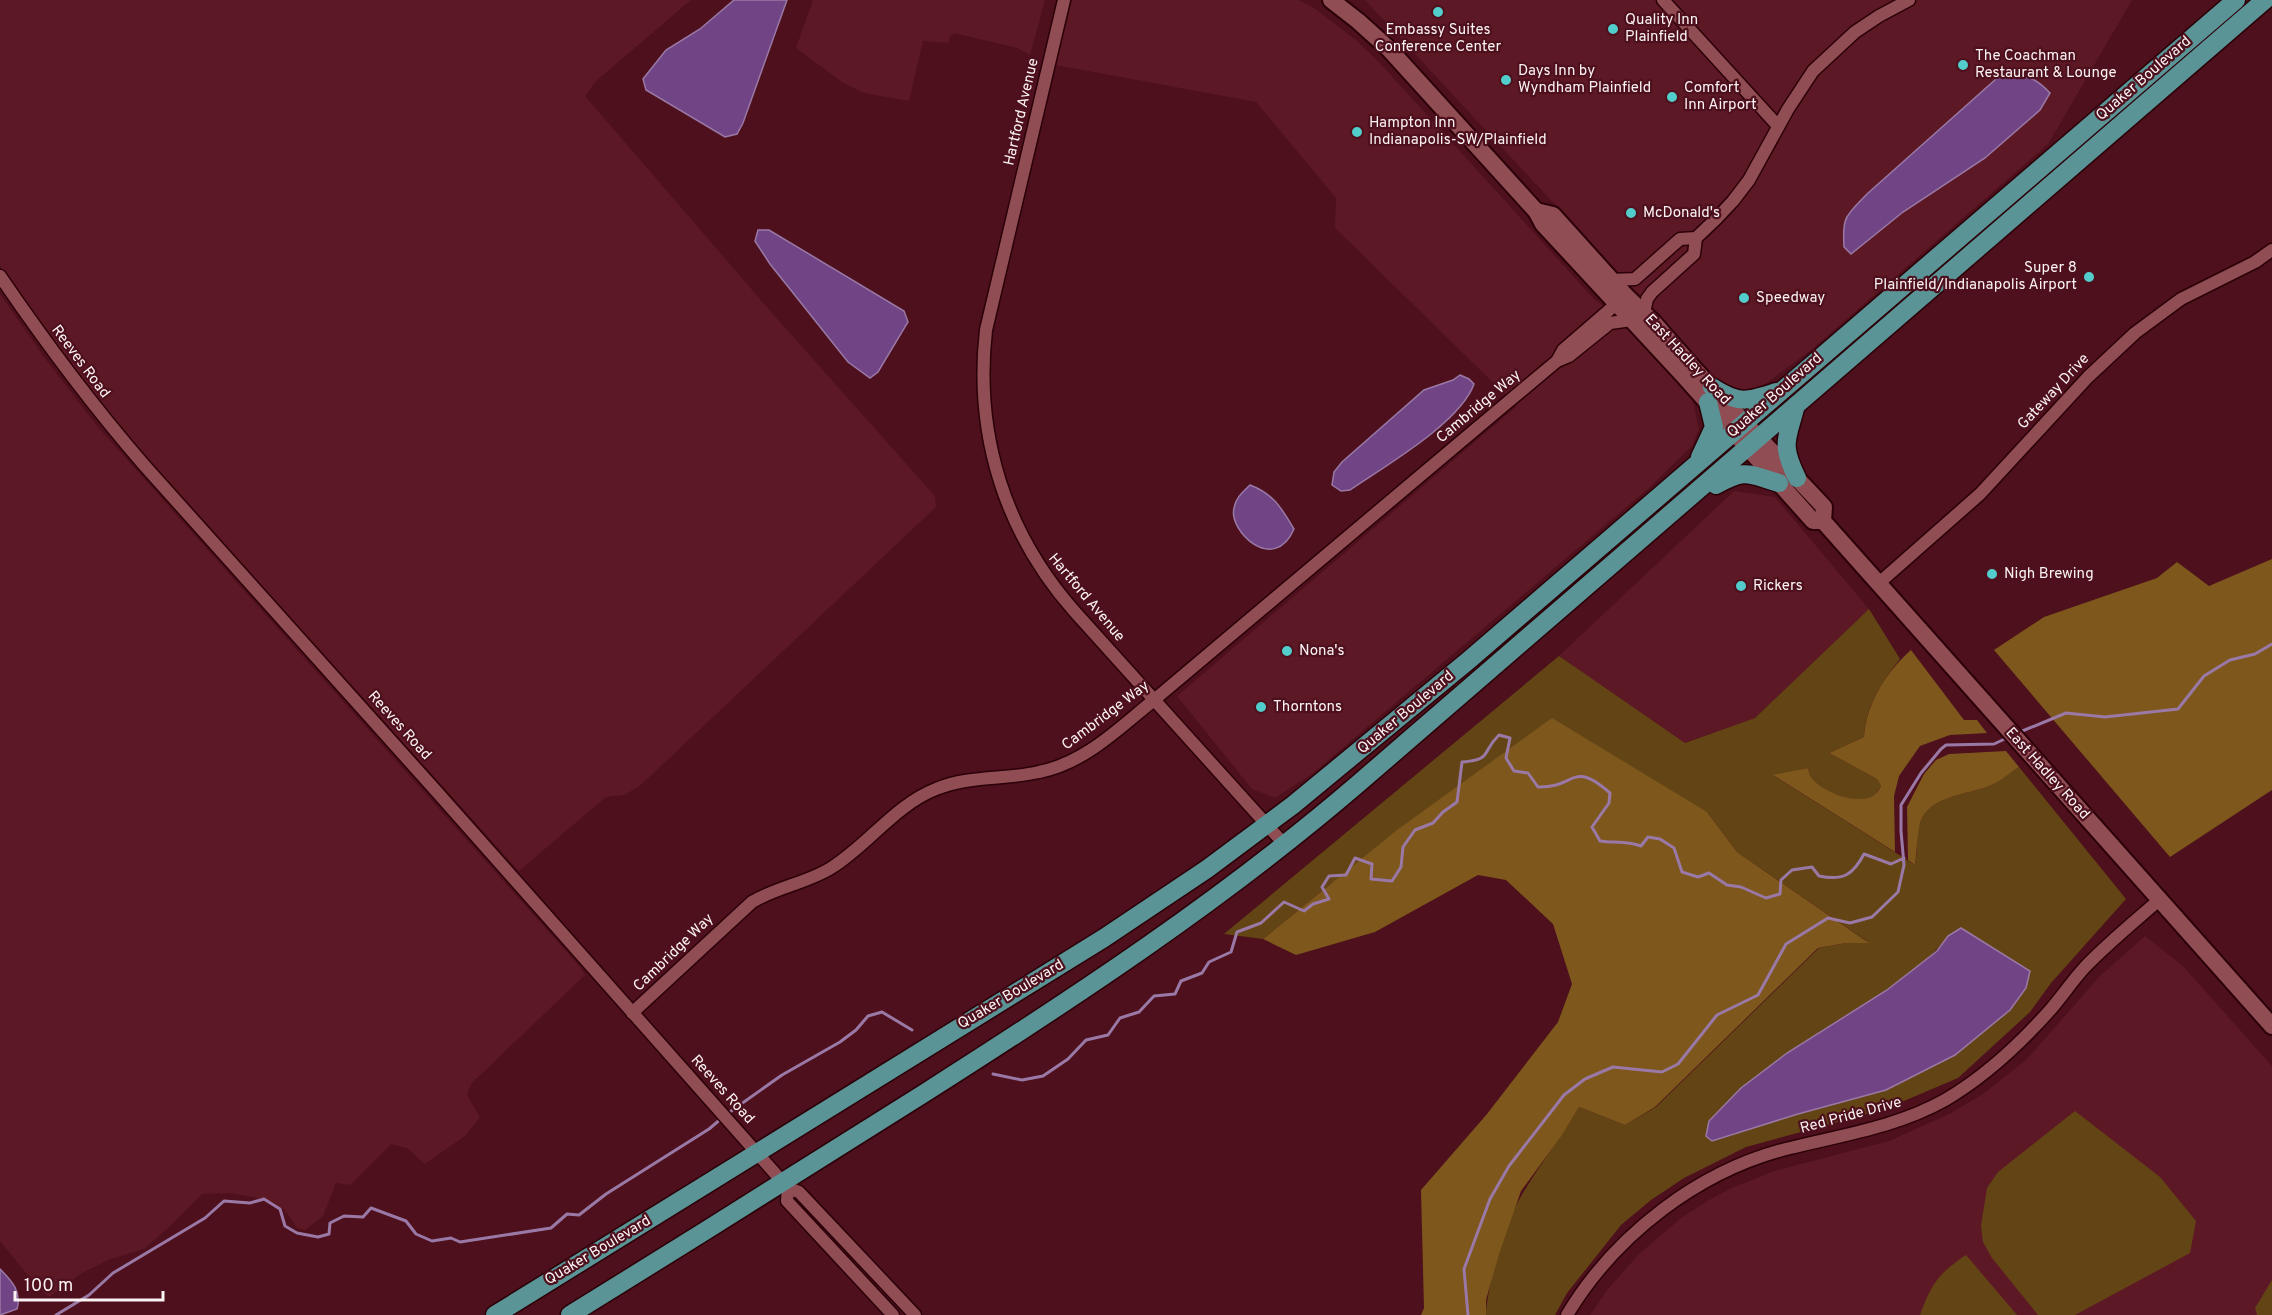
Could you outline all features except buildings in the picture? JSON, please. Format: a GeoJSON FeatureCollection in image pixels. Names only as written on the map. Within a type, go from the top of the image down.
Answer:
{"type":"FeatureCollection","features":[{"type":"Feature","properties":{"kind":"main road","name":"Quaker Boulevard"},"geometry":{"type":"LineString","coordinates":[[495,1315],[1104,938],[1207,869],[1267,825],[1376,738],[2236,0]]}},
{"type":"Feature","properties":{"kind":"main road","name":"Quaker Boulevard"},"geometry":{"type":"LineString","coordinates":[[570,1315],[786,1185],[1095,984],[1200,910],[1285,845],[2265,0]]}},
{"type":"Feature","properties":{"kind":"main road"},"geometry":{"type":"LineString","coordinates":[[1697,464],[1714,427],[1710,395],[1738,400],[1760,397],[1783,389]]}},
{"type":"Feature","properties":{"kind":"main road"},"geometry":{"type":"LineString","coordinates":[[1796,405],[1785,444],[1786,458],[1797,478]]}},
{"type":"Feature","properties":{"kind":"main road"},"geometry":{"type":"LineString","coordinates":[[1678,507],[1736,474],[1750,473],[1779,483]]}},
{"type":"Feature","properties":{"kind":"street","name":"Hartford Avenue"},"geometry":{"type":"LineString","coordinates":[[1064,0],[986,330],[983,369],[986,429],[1000,486],[1013,521],[1035,561],[1071,608],[1285,845]]}},
{"type":"Feature","properties":{"kind":"street"},"geometry":{"type":"LineString","coordinates":[[1663,0],[1778,126]]}},
{"type":"Feature","properties":{"kind":"street"},"geometry":{"type":"LineString","coordinates":[[1638,317],[1652,292],[1694,254],[1696,238],[1733,201],[1760,160],[1799,89],[1813,71],[1867,23],[1909,0]]}},
{"type":"Feature","properties":{"kind":"street","name":"East Hadley Road"},"geometry":{"type":"LineString","coordinates":[[1341,3],[1396,57],[1536,211],[1543,224],[1622,300],[1740,427],[1753,442],[1779,483],[1813,521],[1823,521]]}},
{"type":"Feature","properties":{"kind":"street","name":"East Hadley Road"},"geometry":{"type":"LineString","coordinates":[[1536,211],[1553,215],[1612,280],[1622,300]]}},
{"type":"Feature","properties":{"kind":"street"},"geometry":{"type":"LineString","coordinates":[[1612,280],[1635,279],[1680,239],[1696,238]]}},
{"type":"Feature","properties":{"kind":"street","name":"Gateway Drive"},"geometry":{"type":"LineString","coordinates":[[1879,583],[1980,494],[2088,377],[2135,333],[2181,299],[2255,262],[2272,250]]}},
{"type":"Feature","properties":{"kind":"street","name":"Reeves Road"},"geometry":{"type":"LineString","coordinates":[[0,276],[61,363],[108,423],[786,1185],[799,1192],[915,1315]]}},
{"type":"Feature","properties":{"kind":"street","name":"Cambridge Way"},"geometry":{"type":"LineString","coordinates":[[1557,361],[1563,350],[1622,300]]}},
{"type":"Feature","properties":{"kind":"street","name":"Cambridge Way"},"geometry":{"type":"LineString","coordinates":[[632,1013],[752,902],[773,891],[815,877],[834,867],[925,794],[958,781],[1038,773],[1061,766],[1084,755],[1154,700],[1557,361],[1569,356],[1610,323],[1638,317]]}},
{"type":"Feature","properties":{"kind":"street","name":"East Hadley Road"},"geometry":{"type":"LineString","coordinates":[[1753,442],[1797,478],[1824,507],[1823,521],[2272,1026]]}},
{"type":"Feature","properties":{"kind":"street","name":"Red Pride Drive"},"geometry":{"type":"LineString","coordinates":[[1567,1315],[1579,1296],[1623,1244],[1658,1212],[1693,1190],[1733,1168],[1766,1154],[1869,1130],[1912,1115],[1944,1100],[1972,1082],[2000,1061],[2040,1021],[2084,968],[2159,900]]}},
{"type":"Feature","properties":{"kind":"street","name":"Reeves Road"},"geometry":{"type":"LineString","coordinates":[[786,1185],[787,1201],[893,1315]]}},
{"type":"Feature","properties":{"kind":"shaded area"},"geometry":{"type":"Polygon","coordinates":[[[0,0],[691,0],[596,81],[585,96],[772,313],[935,496],[936,507],[642,784],[625,795],[606,797],[519,871],[130,439],[62,353],[0,266],[0,0]]]}},
{"type":"Feature","properties":{"kind":"shaded area"},"geometry":{"type":"Polygon","coordinates":[[[734,0],[787,0],[743,123],[737,134],[725,137],[646,90],[643,79],[666,50],[700,29],[734,0]]]}},
{"type":"Feature","properties":{"kind":"shaded area"},"geometry":{"type":"Polygon","coordinates":[[[813,0],[1045,0],[1030,55],[1017,48],[954,33],[950,36],[949,43],[923,41],[909,101],[864,93],[842,82],[796,48],[813,0]]]}},
{"type":"Feature","properties":{"kind":"shaded area"},"geometry":{"type":"Polygon","coordinates":[[[1072,0],[1298,0],[1314,8],[1356,40],[1378,61],[1594,299],[1633,328],[1691,392],[1699,429],[1692,446],[1650,487],[1312,774],[1275,798],[1252,789],[1177,696],[1517,406],[1335,228],[1336,198],[1256,102],[1056,65],[1072,0]]]}},
{"type":"Feature","properties":{"kind":"shaded area"},"geometry":{"type":"Polygon","coordinates":[[[1365,0],[2132,0],[2048,144],[1811,350],[1752,394],[1729,392],[1365,0]]]}},
{"type":"Feature","properties":{"kind":"shaded area"},"geometry":{"type":"Polygon","coordinates":[[[2005,71],[2030,78],[2050,93],[2040,110],[1985,158],[1903,212],[1851,254],[1844,247],[1845,222],[1850,212],[1867,194],[2005,71]]]}},
{"type":"Feature","properties":{"kind":"shaded area"},"geometry":{"type":"Polygon","coordinates":[[[758,230],[769,230],[904,311],[908,322],[878,372],[870,378],[848,362],[770,264],[755,241],[758,230]]]}},
{"type":"Feature","properties":{"kind":"shaded area"},"geometry":{"type":"Polygon","coordinates":[[[0,294],[44,357],[97,426],[585,975],[472,1083],[467,1095],[480,1117],[465,1136],[425,1164],[407,1148],[391,1144],[350,1185],[336,1183],[323,1216],[305,1230],[297,1228],[284,1209],[269,1200],[229,1193],[202,1194],[144,1249],[111,1259],[82,1273],[49,1297],[38,1288],[0,1241],[0,294]]]}},
{"type":"Feature","properties":{"kind":"shaded area"},"geometry":{"type":"Polygon","coordinates":[[[1460,375],[1474,384],[1454,414],[1438,428],[1420,443],[1350,490],[1341,491],[1332,485],[1334,472],[1342,462],[1424,390],[1453,380],[1460,375]]]}},
{"type":"Feature","properties":{"kind":"shaded area"},"geometry":{"type":"Polygon","coordinates":[[[1250,485],[1271,498],[1294,529],[1285,542],[1275,548],[1265,549],[1254,544],[1245,537],[1234,517],[1236,501],[1250,485]]]}},
{"type":"Feature","properties":{"kind":"shaded area"},"geometry":{"type":"Polygon","coordinates":[[[1734,491],[1775,497],[1869,609],[1755,718],[1684,743],[1559,656],[1734,491]]]}},
{"type":"Feature","properties":{"kind":"shaded area"},"geometry":{"type":"Polygon","coordinates":[[[2272,559],[2272,790],[2170,857],[1994,650],[2044,617],[2157,578],[2177,562],[2209,586],[2272,559]]]}},
{"type":"Feature","properties":{"kind":"shaded area"},"geometry":{"type":"Polygon","coordinates":[[[1869,609],[1900,659],[1887,676],[1871,705],[1864,737],[1829,753],[1877,779],[1881,786],[1875,794],[1857,799],[1836,795],[1826,790],[1811,777],[1808,768],[1774,776],[1915,865],[1920,823],[1932,807],[1951,797],[1992,785],[2019,767],[2126,899],[2051,983],[2030,1012],[1958,1078],[1885,1109],[1746,1147],[1684,1178],[1651,1200],[1621,1225],[1567,1293],[1555,1315],[1486,1315],[1493,1273],[1514,1210],[1533,1176],[1579,1107],[1625,1125],[1656,1107],[1819,948],[1868,942],[1737,852],[1707,812],[1333,882],[1263,939],[1224,934],[1559,656],[1685,743],[1755,718],[1869,609]],[[1948,936],[1927,959],[1903,978],[1794,1049],[1741,1089],[1709,1121],[1713,1141],[1798,1114],[1886,1090],[1955,1055],[2010,1010],[2026,988],[1948,936]]]}},
{"type":"Feature","properties":{"kind":"shaded area"},"geometry":{"type":"Polygon","coordinates":[[[1911,650],[1964,720],[1977,720],[1987,733],[1950,735],[1920,746],[1899,776],[1894,796],[1895,852],[1773,775],[1808,768],[1811,777],[1817,783],[1836,794],[1858,799],[1876,794],[1881,786],[1877,779],[1829,753],[1864,737],[1869,713],[1879,689],[1893,668],[1911,650]]]}},
{"type":"Feature","properties":{"kind":"shaded area"},"geometry":{"type":"Polygon","coordinates":[[[1552,718],[1707,812],[1737,852],[1869,943],[1846,943],[1818,948],[1655,1107],[1625,1125],[1579,1107],[1562,1135],[1521,1191],[1486,1300],[1486,1315],[1421,1315],[1424,1308],[1421,1190],[1487,1114],[1558,1022],[1572,984],[1553,924],[1506,880],[1478,875],[1375,932],[1296,955],[1263,939],[1397,830],[1552,718]]]}},
{"type":"Feature","properties":{"kind":"shaded area"},"geometry":{"type":"Polygon","coordinates":[[[2006,751],[2019,767],[1992,785],[1951,797],[1932,807],[1920,823],[1915,865],[1908,860],[1907,807],[1924,774],[1936,760],[1949,754],[2006,751]]]}},
{"type":"Feature","properties":{"kind":"shaded area"},"geometry":{"type":"Polygon","coordinates":[[[1961,928],[2030,971],[2026,988],[2010,1010],[1955,1055],[1886,1090],[1712,1141],[1706,1136],[1709,1121],[1741,1088],[1787,1053],[1887,990],[1937,951],[1948,936],[1961,928]]]}},
{"type":"Feature","properties":{"kind":"shaded area"},"geometry":{"type":"Polygon","coordinates":[[[2145,936],[2183,966],[2272,1066],[2272,1315],[1590,1315],[1608,1289],[1639,1254],[1681,1218],[1709,1200],[1774,1171],[1889,1141],[1949,1114],[1983,1094],[2026,1060],[2101,975],[2145,936]]]}},
{"type":"Feature","properties":{"kind":"shaded area"},"geometry":{"type":"Polygon","coordinates":[[[2075,1111],[2160,1177],[2196,1221],[2190,1253],[2075,1315],[2038,1315],[1992,1258],[1983,1242],[1981,1226],[1987,1188],[1998,1172],[2075,1111]]]}},
{"type":"Feature","properties":{"kind":"shaded area"},"geometry":{"type":"Polygon","coordinates":[[[1966,1255],[2017,1315],[1920,1315],[1937,1280],[1966,1255]]]}},
{"type":"Feature","properties":{"kind":"shaded area"},"geometry":{"type":"Polygon","coordinates":[[[0,1269],[15,1287],[18,1303],[17,1309],[0,1315],[0,1269]]]}},
{"type":"Feature","properties":{"kind":"shaded area"},"geometry":{"type":"Polygon","coordinates":[[[2272,1280],[2272,1315],[2257,1315],[2255,1308],[2272,1280]]]}},
{"type":"Feature","properties":{"kind":"waterway"},"geometry":{"type":"LineString","coordinates":[[2020,732],[2066,713],[2105,717],[2178,709],[2204,676],[2230,660],[2255,654],[2272,644]]}},
{"type":"Feature","properties":{"kind":"waterway"},"geometry":{"type":"LineString","coordinates":[[993,1074],[1022,1080],[1043,1076],[1068,1059],[1086,1040],[1108,1035],[1120,1018],[1139,1012],[1154,996],[1175,994],[1181,981],[1202,973],[1209,962],[1231,952],[1237,932],[1261,923],[1284,902],[1304,911],[1313,904],[1329,899],[1322,887],[1329,876],[1346,875],[1355,858],[1372,864],[1371,879],[1392,881],[1401,867],[1403,847],[1415,830],[1433,823],[1457,802],[1462,762],[1483,757],[1499,735],[1510,738],[1506,758],[1514,771],[1528,773],[1538,787],[1560,784],[1580,776],[1597,783],[1610,793],[1609,803],[1592,827],[1600,841],[1641,846],[1648,837],[1660,839],[1674,848],[1682,872],[1698,877],[1709,873],[1727,885],[1741,887],[1766,898],[1780,894],[1781,880],[1792,870],[1812,867],[1819,876],[1835,878],[1851,872],[1864,854],[1891,864],[1904,858]]}},
{"type":"Feature","properties":{"kind":"waterway"},"geometry":{"type":"LineString","coordinates":[[1468,1315],[1464,1269],[1490,1199],[1509,1166],[1564,1095],[1585,1079],[1613,1067],[1662,1072],[1678,1064],[1717,1015],[1758,995],[1786,944],[1828,918],[1850,923],[1872,917],[1898,892],[1904,865],[1901,805],[1921,773],[1946,745],[1994,744],[2009,737]]}},
{"type":"Feature","properties":{"kind":"waterway"},"geometry":{"type":"LineString","coordinates":[[727,1114],[782,1075],[840,1042],[856,1030],[868,1016],[882,1012],[912,1030]]}},
{"type":"Feature","properties":{"kind":"waterway"},"geometry":{"type":"LineString","coordinates":[[56,1315],[89,1295],[113,1273],[205,1218],[224,1201],[250,1203],[264,1199],[280,1209],[285,1226],[297,1233],[318,1237],[329,1234],[330,1223],[344,1216],[363,1217],[371,1208],[406,1221],[416,1234],[432,1241],[451,1238],[460,1242],[551,1228],[567,1214],[579,1215],[606,1194],[709,1129],[722,1118]]}},
{"type":"Feature","properties":{"kind":"place","name":"Embassy Suites Conference Center"},"geometry":{"type":"Point","coordinates":[1438,12]}},
{"type":"Feature","properties":{"kind":"place","name":"Quality Inn Plainfield"},"geometry":{"type":"Point","coordinates":[1613,29]}},
{"type":"Feature","properties":{"kind":"place","name":"The Coachman Restaurant & Lounge"},"geometry":{"type":"Point","coordinates":[1963,65]}},
{"type":"Feature","properties":{"kind":"place","name":"Days Inn by Wyndham Plainfield"},"geometry":{"type":"Point","coordinates":[1506,80]}},
{"type":"Feature","properties":{"kind":"place","name":"Comfort Inn Airport"},"geometry":{"type":"Point","coordinates":[1672,97]}},
{"type":"Feature","properties":{"kind":"place","name":"Hampton Inn Indianapolis-SW/Plainfield"},"geometry":{"type":"Point","coordinates":[1357,132]}},
{"type":"Feature","properties":{"kind":"place","name":"McDonald's"},"geometry":{"type":"Point","coordinates":[1631,213]}},
{"type":"Feature","properties":{"kind":"place","name":"Super 8 Plainfield/Indianapolis Airport"},"geometry":{"type":"Point","coordinates":[2089,277]}},
{"type":"Feature","properties":{"kind":"place","name":"Speedway"},"geometry":{"type":"Point","coordinates":[1744,298]}},
{"type":"Feature","properties":{"kind":"place","name":"Nigh Brewing"},"geometry":{"type":"Point","coordinates":[1992,574]}},
{"type":"Feature","properties":{"kind":"place","name":"Rickers"},"geometry":{"type":"Point","coordinates":[1741,586]}},
{"type":"Feature","properties":{"kind":"place","name":"Nona's"},"geometry":{"type":"Point","coordinates":[1287,651]}},
{"type":"Feature","properties":{"kind":"place","name":"Thorntons"},"geometry":{"type":"Point","coordinates":[1261,707]}}]}
